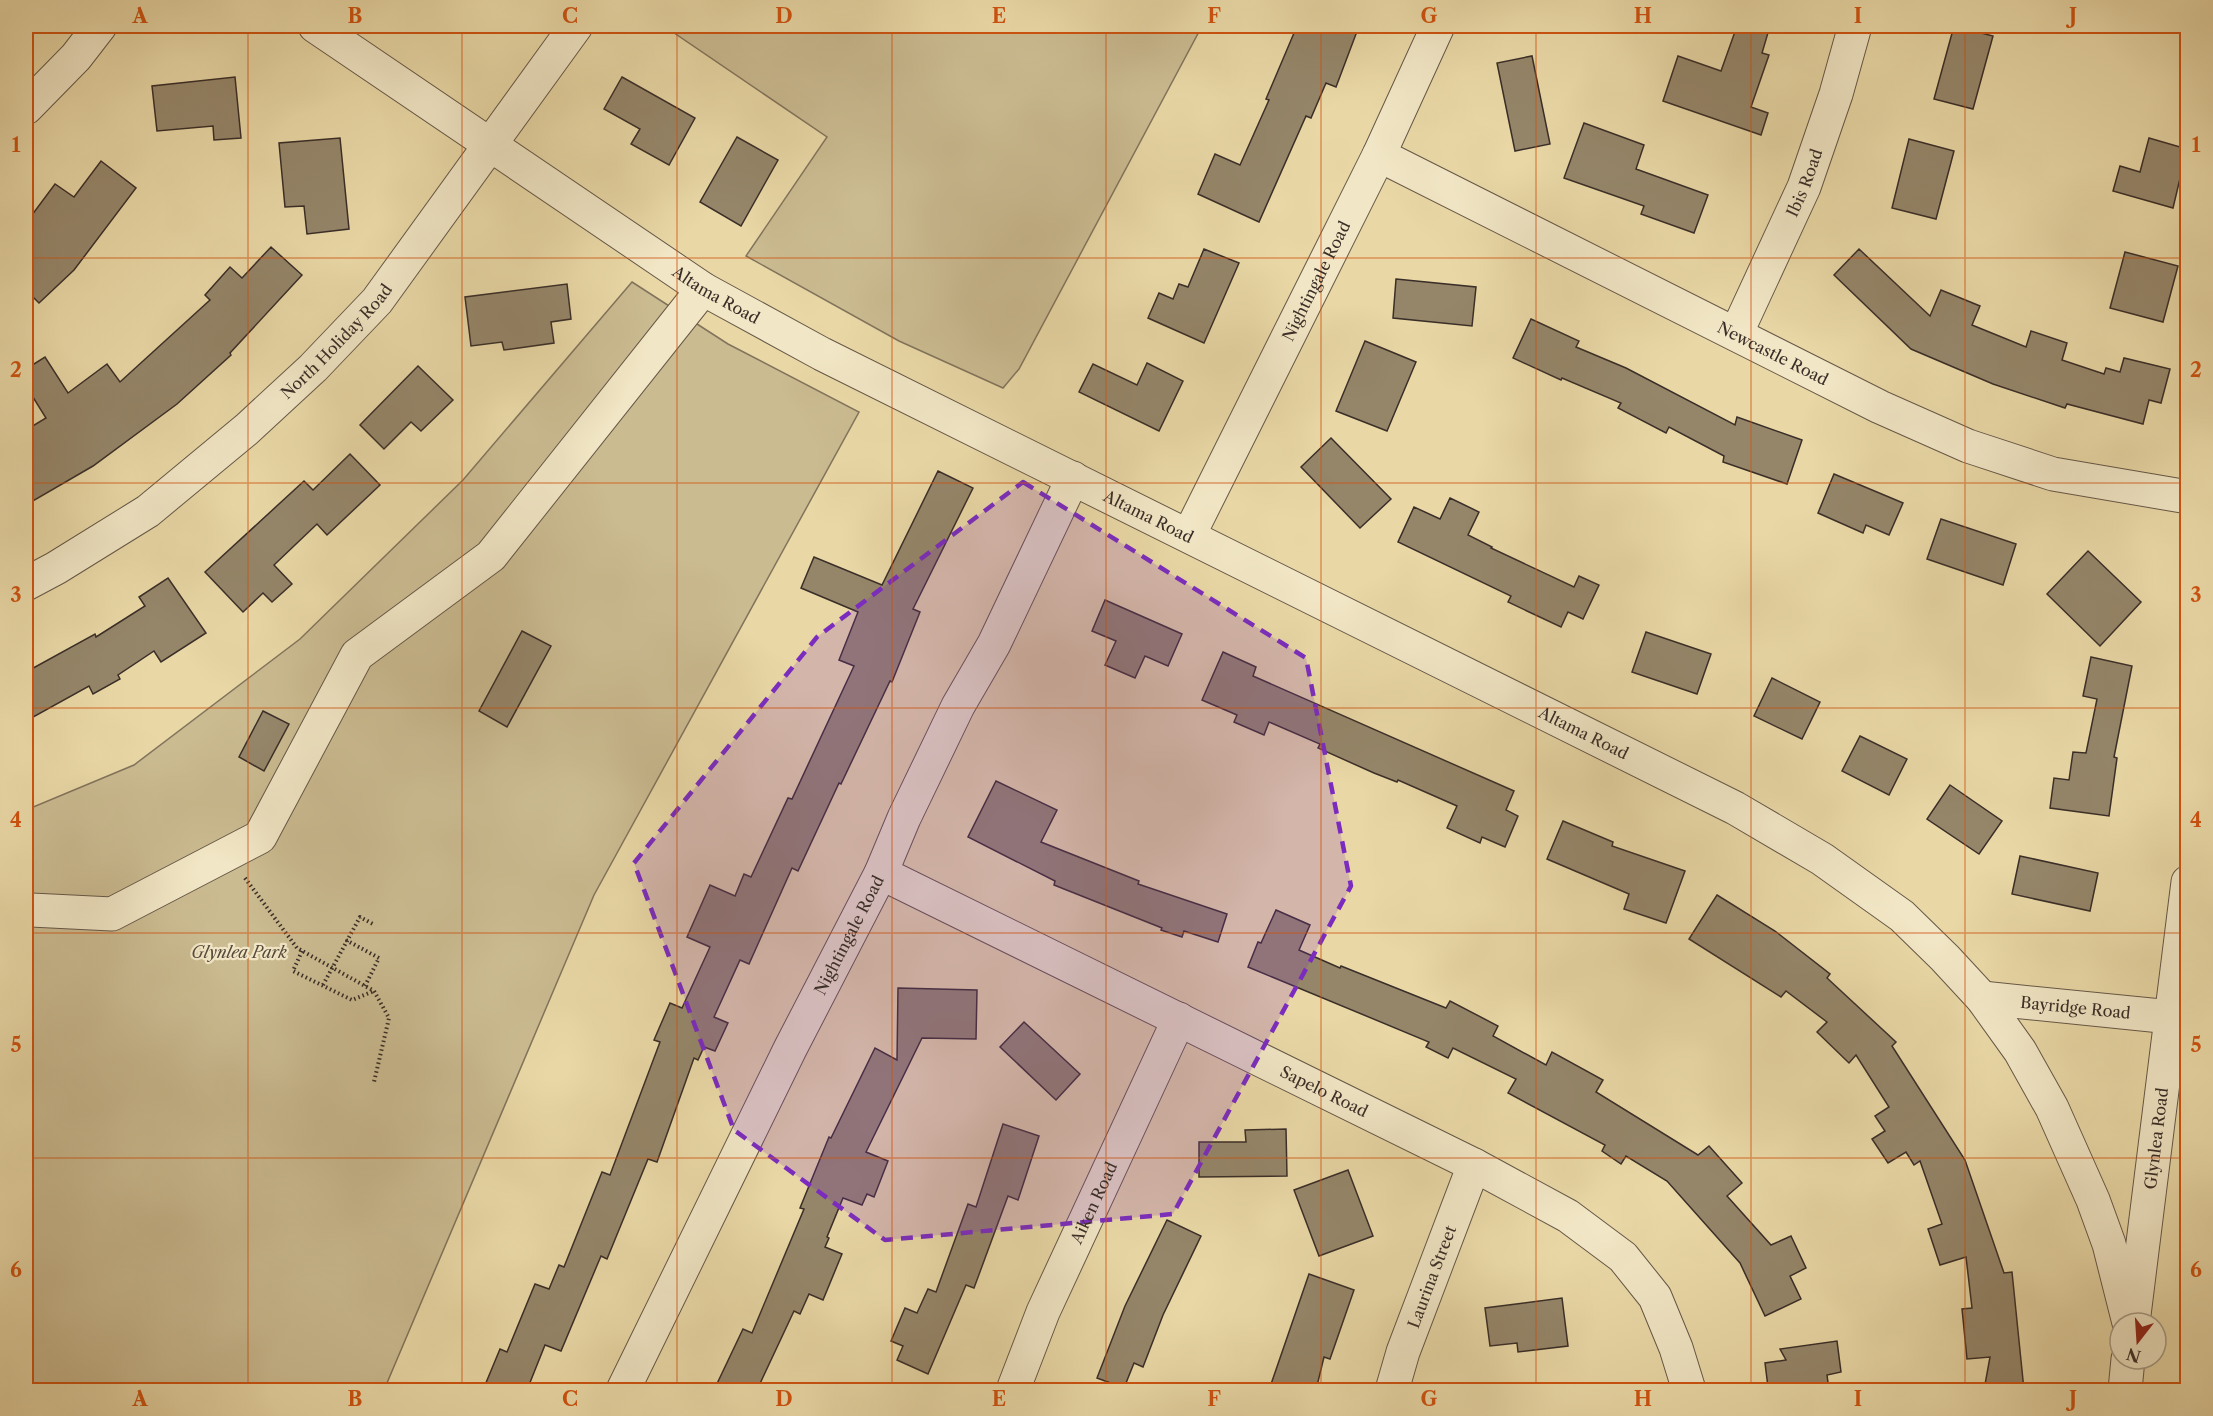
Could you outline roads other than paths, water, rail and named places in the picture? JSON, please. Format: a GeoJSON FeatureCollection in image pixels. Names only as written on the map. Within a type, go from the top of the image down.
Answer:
{"type":"FeatureCollection","features":[{"type":"Feature","properties":{"kind":"street"},"geometry":{"type":"LineString","coordinates":[[26,108],[76,57],[100,26]]}},
{"type":"Feature","properties":{"kind":"street","name":"Altama Road"},"geometry":{"type":"LineString","coordinates":[[315,26],[703,289],[822,354],[1735,808],[1822,859],[1902,916],[1982,998]]}},
{"type":"Feature","properties":{"kind":"street","name":"North Holiday Road"},"geometry":{"type":"LineString","coordinates":[[26,584],[56,568],[148,510],[247,429],[313,368],[377,301],[576,26]]}},
{"type":"Feature","properties":{"kind":"street","name":"Nightingale Road"},"geometry":{"type":"LineString","coordinates":[[1189,536],[1379,155],[1438,26]]}},
{"type":"Feature","properties":{"kind":"street","name":"Ibis Road"},"geometry":{"type":"LineString","coordinates":[[1736,334],[1804,187],[1836,94],[1855,26]]}},
{"type":"Feature","properties":{"kind":"street","name":"Newcastle Road"},"geometry":{"type":"LineString","coordinates":[[1379,155],[1880,407],[1968,446],[2053,474],[2187,497]]}},
{"type":"Feature","properties":{"kind":"street"},"geometry":{"type":"LineString","coordinates":[[26,912],[31,910],[112,914],[260,837],[357,656],[491,556],[703,289]]}},
{"type":"Feature","properties":{"kind":"street","name":"Nightingale Road"},"geometry":{"type":"LineString","coordinates":[[623,1390],[790,1049],[881,873],[904,818],[958,706],[994,644],[1073,478]]}},
{"type":"Feature","properties":{"kind":"street","name":"Sapelo Road"},"geometry":{"type":"LineString","coordinates":[[881,873],[1474,1165],[1568,1216],[1623,1257],[1655,1297],[1676,1348],[1689,1390]]}},
{"type":"Feature","properties":{"kind":"street","name":"Glynlea Road"},"geometry":{"type":"LineString","coordinates":[[2133,1311],[2173,1119],[2171,1017],[2187,882]]}},
{"type":"Feature","properties":{"kind":"street","name":"Bayridge Road"},"geometry":{"type":"LineString","coordinates":[[1982,998],[2171,1017]]}},
{"type":"Feature","properties":{"kind":"street","name":"Glynlea Road"},"geometry":{"type":"LineString","coordinates":[[1982,998],[2020,1052],[2052,1108],[2093,1200],[2109,1244],[2128,1311]]}},
{"type":"Feature","properties":{"kind":"street","name":"Aiken Road"},"geometry":{"type":"LineString","coordinates":[[1013,1390],[1043,1312],[1179,1018]]}},
{"type":"Feature","properties":{"kind":"street","name":"Laurina Street"},"geometry":{"type":"LineString","coordinates":[[1392,1390],[1403,1352],[1474,1165]]}},
{"type":"Feature","properties":{"kind":"street"},"geometry":{"type":"LineString","coordinates":[[2125,1390],[2127,1371]]}},
{"type":"Feature","properties":{"kind":"park label","name":"Glynlea Park"},"geometry":{"type":"Point","coordinates":[239,952]}}]}
